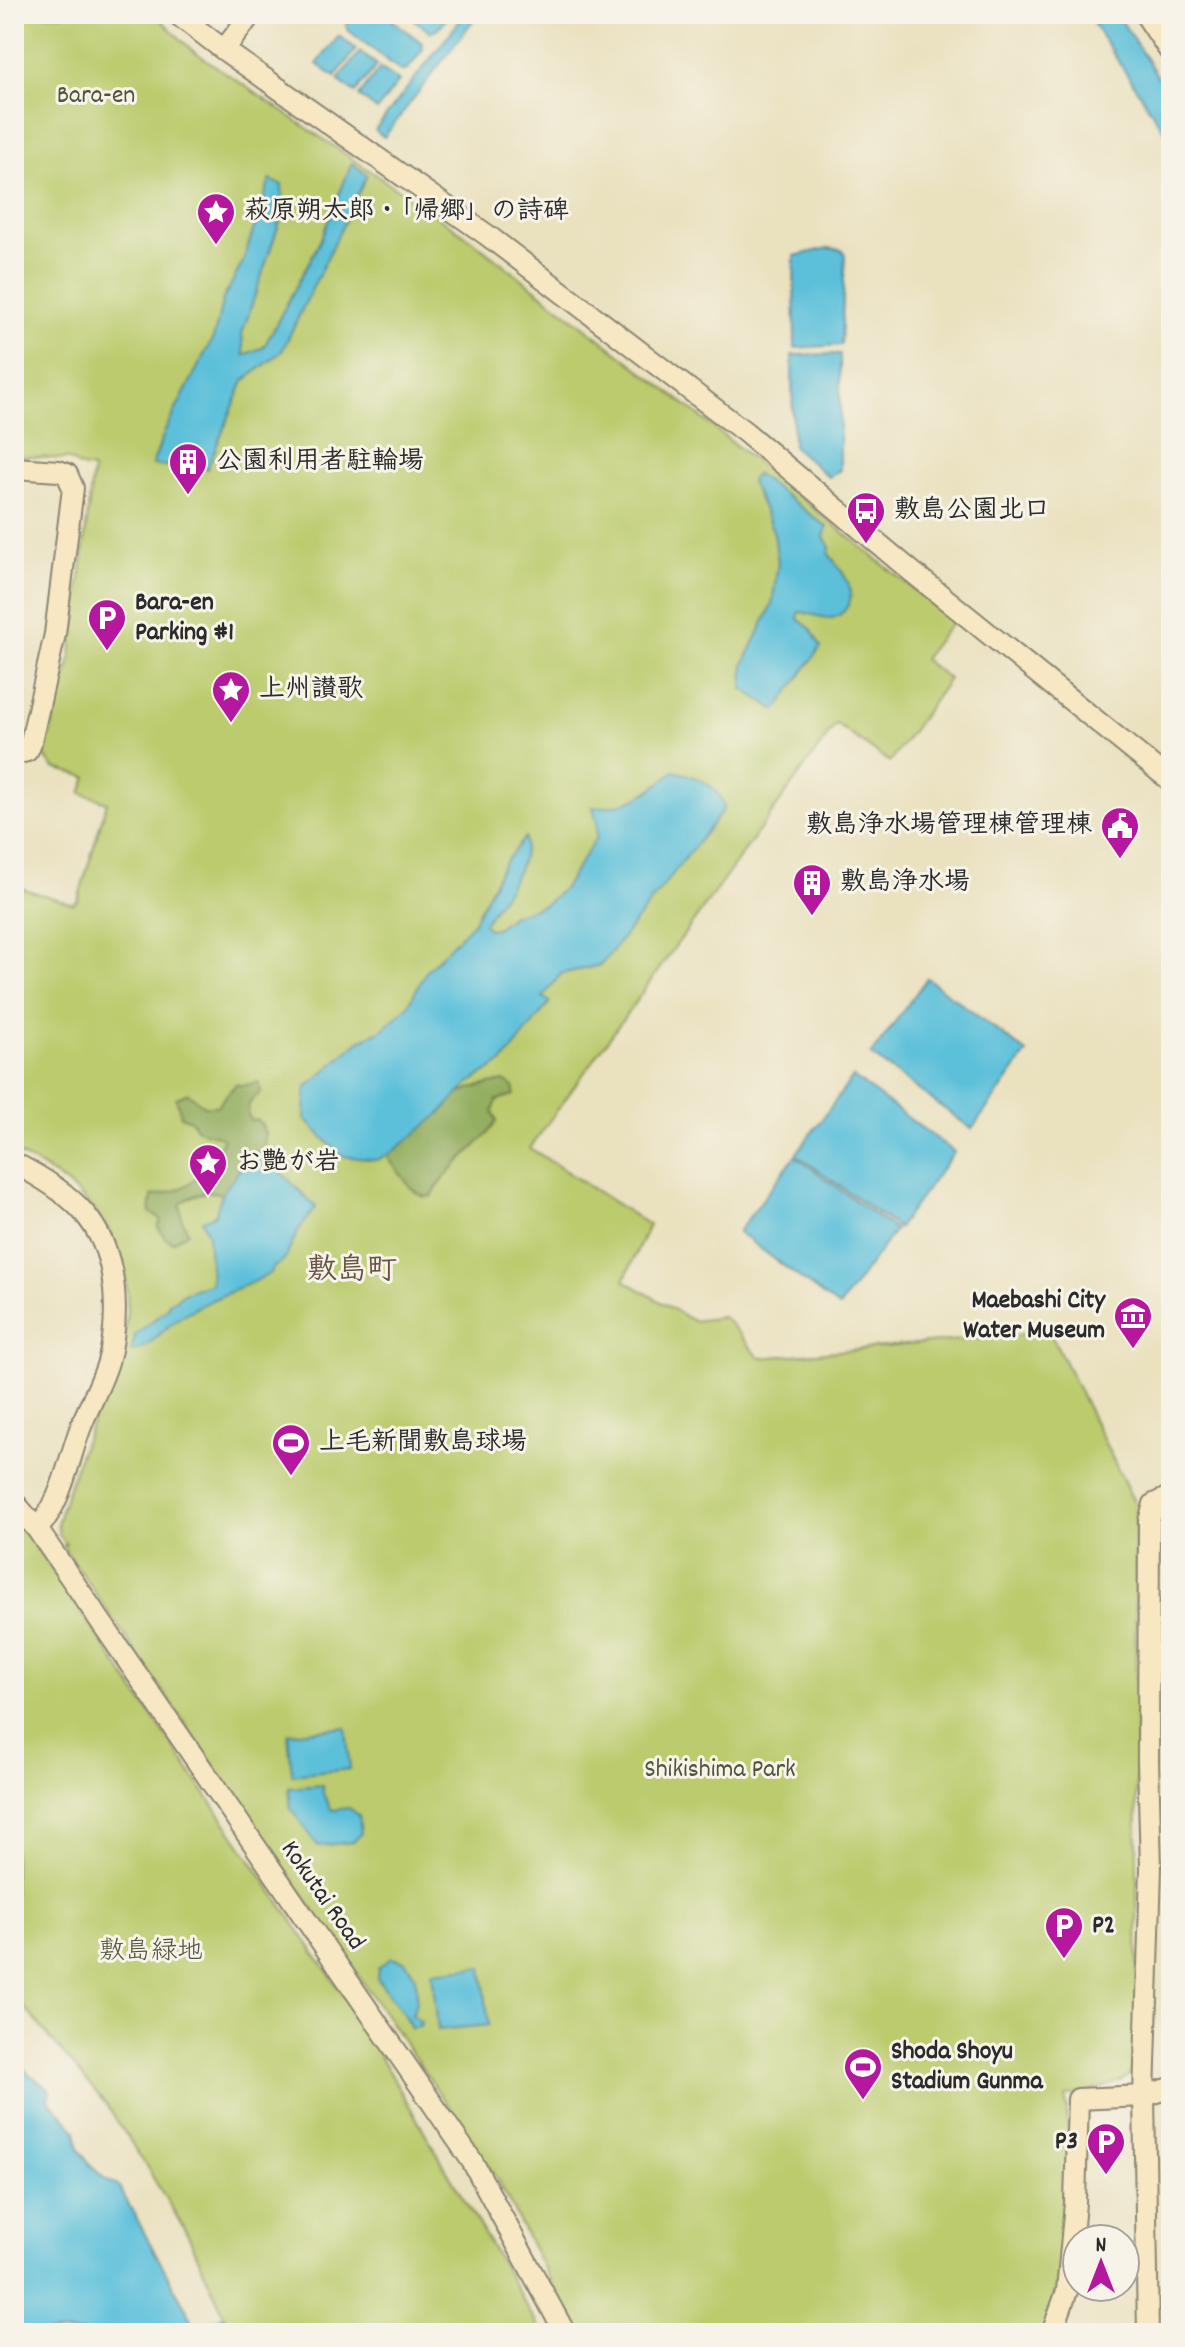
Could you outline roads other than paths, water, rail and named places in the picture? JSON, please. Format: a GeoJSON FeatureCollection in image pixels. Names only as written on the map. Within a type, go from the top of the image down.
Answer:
{"type":"FeatureCollection","features":[{"type":"Feature","properties":{"kind":"street"},"geometry":{"type":"LineString","coordinates":[[177,14],[487,235],[745,432],[1171,781]]}},
{"type":"Feature","properties":{"kind":"street"},"geometry":{"type":"LineString","coordinates":[[224,50],[251,14]]}},
{"type":"Feature","properties":{"kind":"street"},"geometry":{"type":"LineString","coordinates":[[1145,14],[1171,53]]}},
{"type":"Feature","properties":{"kind":"street"},"geometry":{"type":"LineString","coordinates":[[14,468],[59,471],[67,474],[73,488],[51,656],[30,746],[27,751],[14,754]]}},
{"type":"Feature","properties":{"kind":"street"},"geometry":{"type":"LineString","coordinates":[[14,1163],[68,1196],[95,1226],[106,1246],[112,1267],[115,1304],[113,1342],[108,1364],[81,1426],[51,1510],[37,1529]]}},
{"type":"Feature","properties":{"kind":"street"},"geometry":{"type":"LineString","coordinates":[[1148,2333],[1144,2096],[1151,1868],[1149,1521],[1154,1504],[1171,1496]]}},
{"type":"Feature","properties":{"kind":"street","name":"Kokutai Road"},"geometry":{"type":"LineString","coordinates":[[14,1502],[37,1529],[472,2161],[565,2333]]}},
{"type":"Feature","properties":{"kind":"street"},"geometry":{"type":"LineString","coordinates":[[1052,2333],[1067,2291],[1075,2203],[1078,2099],[1144,2096],[1171,2088]]}},
{"type":"Feature","properties":{"kind":"water"},"geometry":{"type":"Polygon","coordinates":[[[354,14],[385,14],[422,43],[423,49],[407,70],[401,71],[348,30],[346,23],[354,14]]]}},
{"type":"Feature","properties":{"kind":"water"},"geometry":{"type":"Polygon","coordinates":[[[407,14],[450,14],[437,30],[430,32],[407,14]]]}},
{"type":"Feature","properties":{"kind":"water"},"geometry":{"type":"Polygon","coordinates":[[[465,14],[478,14],[384,137],[375,130],[465,14]]]}},
{"type":"Feature","properties":{"kind":"water"},"geometry":{"type":"Polygon","coordinates":[[[1087,14],[1117,14],[1171,97],[1171,141],[1087,14]]]}},
{"type":"Feature","properties":{"kind":"water"},"geometry":{"type":"Polygon","coordinates":[[[339,36],[356,49],[335,77],[317,64],[339,36]]]}},
{"type":"Feature","properties":{"kind":"water"},"geometry":{"type":"Polygon","coordinates":[[[360,52],[377,65],[355,93],[338,80],[360,52]]]}},
{"type":"Feature","properties":{"kind":"water"},"geometry":{"type":"Polygon","coordinates":[[[380,68],[399,81],[377,110],[359,96],[380,68]]]}},
{"type":"Feature","properties":{"kind":"water"},"geometry":{"type":"Polygon","coordinates":[[[352,163],[367,175],[282,351],[244,381],[207,469],[152,465],[165,431],[214,336],[223,299],[242,264],[270,180],[282,185],[283,212],[242,334],[244,355],[264,347],[320,241],[352,163]]]}},
{"type":"Feature","properties":{"kind":"water"},"geometry":{"type":"Polygon","coordinates":[[[828,248],[842,250],[845,255],[841,345],[795,348],[794,256],[828,248]]]}},
{"type":"Feature","properties":{"kind":"water"},"geometry":{"type":"Polygon","coordinates":[[[840,354],[840,470],[828,477],[793,446],[792,355],[840,354]]]}},
{"type":"Feature","properties":{"kind":"water"},"geometry":{"type":"Polygon","coordinates":[[[757,474],[827,527],[824,537],[830,547],[829,554],[846,579],[851,593],[847,607],[836,617],[799,612],[798,619],[811,629],[821,647],[776,710],[743,689],[744,664],[772,605],[778,563],[774,533],[751,482],[757,474]]]}},
{"type":"Feature","properties":{"kind":"water"},"geometry":{"type":"Polygon","coordinates":[[[674,771],[706,783],[718,794],[724,809],[601,965],[561,974],[543,997],[550,1002],[503,1062],[468,1084],[441,1113],[393,1152],[377,1160],[341,1156],[305,1119],[306,1088],[359,1041],[382,1030],[407,1007],[427,970],[473,923],[502,866],[525,837],[522,860],[484,924],[488,929],[496,928],[513,915],[546,904],[564,888],[596,838],[597,823],[593,807],[617,805],[638,798],[674,771]]]}},
{"type":"Feature","properties":{"kind":"water"},"geometry":{"type":"Polygon","coordinates":[[[927,978],[1027,1053],[972,1129],[871,1055],[927,978]]]}},
{"type":"Feature","properties":{"kind":"water"},"geometry":{"type":"Polygon","coordinates":[[[853,1077],[954,1152],[898,1228],[796,1154],[853,1077]]]}},
{"type":"Feature","properties":{"kind":"water"},"geometry":{"type":"Polygon","coordinates":[[[254,1151],[265,1156],[316,1207],[298,1231],[285,1259],[271,1273],[194,1309],[148,1345],[131,1352],[135,1335],[168,1308],[168,1304],[186,1292],[211,1283],[208,1235],[202,1220],[215,1215],[222,1193],[254,1151]]]}},
{"type":"Feature","properties":{"kind":"water"},"geometry":{"type":"Polygon","coordinates":[[[795,1156],[895,1230],[839,1307],[738,1232],[795,1156]]]}},
{"type":"Feature","properties":{"kind":"water"},"geometry":{"type":"Polygon","coordinates":[[[346,1727],[350,1769],[292,1775],[288,1733],[346,1727]]]}},
{"type":"Feature","properties":{"kind":"water"},"geometry":{"type":"Polygon","coordinates":[[[322,1785],[323,1794],[332,1810],[349,1808],[359,1815],[361,1833],[353,1842],[318,1846],[291,1809],[289,1788],[322,1785]]]}},
{"type":"Feature","properties":{"kind":"water"},"geometry":{"type":"Polygon","coordinates":[[[391,1958],[405,1961],[416,1980],[417,1994],[412,2015],[421,2022],[420,2026],[411,2029],[406,2017],[377,1978],[378,1968],[391,1958]]]}},
{"type":"Feature","properties":{"kind":"water"},"geometry":{"type":"Polygon","coordinates":[[[482,1967],[489,2025],[438,2030],[432,1972],[482,1967]]]}},
{"type":"Feature","properties":{"kind":"water"},"geometry":{"type":"Polygon","coordinates":[[[14,2057],[50,2090],[48,2100],[76,2130],[79,2148],[89,2164],[105,2179],[118,2185],[196,2327],[223,2316],[225,2321],[209,2333],[14,2333],[14,2057]]]}},
{"type":"Feature","properties":{"kind":"waterway"},"geometry":{"type":"LineString","coordinates":[[1161,2333],[1171,2310]]}},
{"type":"Feature","properties":{"kind":"place","name":"萩原朔太郎・「帰郷」の詩碑"},"geometry":{"type":"Point","coordinates":[216,246]}},
{"type":"Feature","properties":{"kind":"place","name":"公園利用者駐輪場"},"geometry":{"type":"Point","coordinates":[188,496]}},
{"type":"Feature","properties":{"kind":"place","name":"敷島公園北口"},"geometry":{"type":"Point","coordinates":[866,545]}},
{"type":"Feature","properties":{"kind":"place","name":"Bara-en Parking #1"},"geometry":{"type":"Point","coordinates":[107,652]}},
{"type":"Feature","properties":{"kind":"place","name":"上州讃歌"},"geometry":{"type":"Point","coordinates":[231,724]}},
{"type":"Feature","properties":{"kind":"place","name":"敷島浄水場管理棟管理棟"},"geometry":{"type":"Point","coordinates":[1120,860]}},
{"type":"Feature","properties":{"kind":"place","name":"敷島浄水場"},"geometry":{"type":"Point","coordinates":[812,917]}},
{"type":"Feature","properties":{"kind":"place","name":"お艶が岩"},"geometry":{"type":"Point","coordinates":[208,1197]}},
{"type":"Feature","properties":{"kind":"place","name":"Maebashi City Water Museum"},"geometry":{"type":"Point","coordinates":[1133,1350]}},
{"type":"Feature","properties":{"kind":"place","name":"上毛新聞敷島球場"},"geometry":{"type":"Point","coordinates":[291,1477]}},
{"type":"Feature","properties":{"kind":"place","name":"P2"},"geometry":{"type":"Point","coordinates":[1064,1960]}},
{"type":"Feature","properties":{"kind":"place","name":"Shoda Shoyu Stadium Gunma"},"geometry":{"type":"Point","coordinates":[863,2101]}},
{"type":"Feature","properties":{"kind":"place","name":"P3"},"geometry":{"type":"Point","coordinates":[1106,2176]}},
{"type":"Feature","properties":{"kind":"district","name":"敷島町"},"geometry":{"type":"Point","coordinates":[352,1272]}},
{"type":"Feature","properties":{"kind":"park label","name":"Bara-en"},"geometry":{"type":"Point","coordinates":[96,96]}},
{"type":"Feature","properties":{"kind":"park label","name":"Shikishima Park"},"geometry":{"type":"Point","coordinates":[720,1770]}},
{"type":"Feature","properties":{"kind":"park label","name":"敷島緑地"},"geometry":{"type":"Point","coordinates":[151,1952]}}]}
